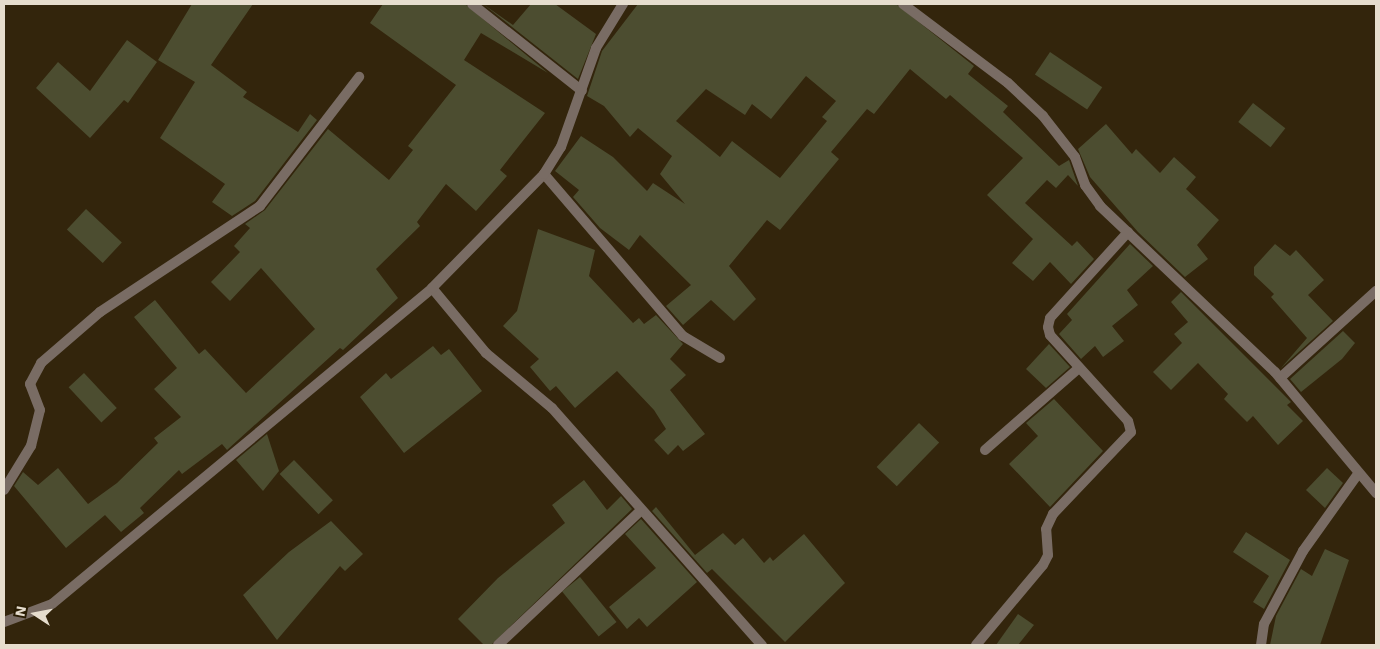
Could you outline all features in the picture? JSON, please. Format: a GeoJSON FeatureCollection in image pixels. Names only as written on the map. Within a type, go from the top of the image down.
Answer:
{"type":"FeatureCollection","features":[{"type":"Feature","properties":{"kind":"street"},"geometry":{"type":"LineString","coordinates":[[472,4],[582,91]]}},
{"type":"Feature","properties":{"kind":"street"},"geometry":{"type":"LineString","coordinates":[[4,622],[52,604],[432,288],[544,174],[561,147],[596,48],[623,4]]}},
{"type":"Feature","properties":{"kind":"street"},"geometry":{"type":"LineString","coordinates":[[903,4],[1008,83],[1042,116],[1075,157],[1085,185],[1100,206],[1280,378],[1358,474],[1376,493]]}},
{"type":"Feature","properties":{"kind":"street"},"geometry":{"type":"LineString","coordinates":[[4,490],[31,446],[40,410],[30,384],[41,363],[100,312],[260,206],[359,77]]}},
{"type":"Feature","properties":{"kind":"street"},"geometry":{"type":"LineString","coordinates":[[544,174],[683,336],[720,358]]}},
{"type":"Feature","properties":{"kind":"street"},"geometry":{"type":"LineString","coordinates":[[976,645],[1046,560],[1046,529],[1053,514],[1131,432],[1128,421],[1050,335],[1050,318],[1128,232]]}},
{"type":"Feature","properties":{"kind":"street"},"geometry":{"type":"LineString","coordinates":[[432,288],[486,353],[552,408],[640,511],[762,645]]}},
{"type":"Feature","properties":{"kind":"street"},"geometry":{"type":"LineString","coordinates":[[1280,378],[1376,292]]}},
{"type":"Feature","properties":{"kind":"street"},"geometry":{"type":"LineString","coordinates":[[985,450],[1079,368]]}},
{"type":"Feature","properties":{"kind":"street"},"geometry":{"type":"LineString","coordinates":[[1261,645],[1264,624],[1303,551],[1358,474]]}},
{"type":"Feature","properties":{"kind":"street"},"geometry":{"type":"LineString","coordinates":[[498,645],[640,511]]}},
{"type":"Feature","properties":{"kind":"building"},"geometry":{"type":"Polygon","coordinates":[[[192,4],[253,4],[211,65],[247,92],[243,97],[298,132],[310,114],[317,120],[255,201],[232,216],[212,202],[225,184],[160,138],[195,82],[158,60],[192,4]]]}},
{"type":"Feature","properties":{"kind":"building"},"geometry":{"type":"Polygon","coordinates":[[[383,4],[465,4],[548,73],[481,33],[464,60],[545,113],[500,170],[507,176],[476,211],[446,184],[417,222],[420,226],[376,269],[398,298],[343,350],[340,348],[227,450],[222,444],[182,474],[179,470],[140,508],[144,513],[121,532],[105,515],[66,548],[14,486],[23,472],[38,485],[58,468],[88,504],[117,483],[158,443],[154,438],[181,417],[154,389],[177,368],[134,317],[155,300],[199,354],[205,349],[246,393],[315,329],[261,268],[230,301],[211,282],[240,252],[234,246],[250,228],[245,224],[265,210],[328,129],[389,180],[413,150],[408,146],[456,85],[370,23],[383,4]]]}},
{"type":"Feature","properties":{"kind":"building"},"geometry":{"type":"Polygon","coordinates":[[[483,4],[513,25],[531,4],[555,4],[596,34],[578,79],[483,4]]]}},
{"type":"Feature","properties":{"kind":"building"},"geometry":{"type":"Polygon","coordinates":[[[638,4],[896,4],[974,66],[968,74],[1008,106],[1003,112],[1059,166],[1069,160],[1078,186],[1068,175],[1056,188],[1047,180],[1025,203],[1072,246],[1077,241],[1094,259],[1071,284],[1050,262],[1033,281],[1012,263],[1033,239],[987,195],[1023,158],[950,95],[946,99],[910,69],[874,114],[867,109],[831,152],[839,159],[780,230],[767,220],[729,266],[756,299],[734,321],[711,300],[683,325],[666,306],[691,285],[640,235],[629,250],[600,228],[573,197],[579,190],[555,171],[581,136],[613,157],[647,191],[653,183],[685,204],[660,174],[672,156],[638,128],[630,137],[604,106],[587,96],[602,51],[638,4]],[[806,76],[771,119],[752,104],[745,115],[706,89],[676,121],[720,157],[732,141],[780,178],[827,121],[822,117],[836,101],[806,76]]]}},
{"type":"Feature","properties":{"kind":"building"},"geometry":{"type":"Polygon","coordinates":[[[127,40],[157,62],[128,103],[124,100],[90,138],[36,88],[58,62],[90,91],[127,40]]]}},
{"type":"Feature","properties":{"kind":"building"},"geometry":{"type":"Polygon","coordinates":[[[1050,52],[1102,87],[1087,110],[1035,74],[1050,52]]]}},
{"type":"Feature","properties":{"kind":"building"},"geometry":{"type":"Polygon","coordinates":[[[1253,103],[1285,128],[1271,147],[1238,122],[1253,103]]]}},
{"type":"Feature","properties":{"kind":"building"},"geometry":{"type":"Polygon","coordinates":[[[1106,124],[1132,154],[1136,149],[1160,173],[1174,157],[1196,177],[1186,189],[1219,220],[1197,245],[1208,259],[1185,277],[1138,232],[1090,177],[1078,149],[1106,124]]]}},
{"type":"Feature","properties":{"kind":"building"},"geometry":{"type":"Polygon","coordinates":[[[86,209],[122,242],[103,263],[67,229],[86,209]]]}},
{"type":"Feature","properties":{"kind":"building"},"geometry":{"type":"Polygon","coordinates":[[[538,229],[595,250],[589,276],[633,323],[639,318],[644,324],[656,315],[683,344],[670,359],[686,375],[670,390],[705,434],[683,451],[678,445],[668,455],[654,440],[666,429],[654,410],[617,371],[575,408],[556,386],[550,391],[530,367],[539,359],[503,326],[517,311],[538,229]]]}},
{"type":"Feature","properties":{"kind":"building"},"geometry":{"type":"Polygon","coordinates":[[[1130,244],[1153,266],[1127,290],[1138,305],[1112,326],[1124,341],[1103,357],[1095,346],[1081,359],[1059,334],[1072,320],[1067,314],[1130,244]]]}},
{"type":"Feature","properties":{"kind":"building"},"geometry":{"type":"Polygon","coordinates":[[[1275,244],[1290,256],[1296,250],[1324,280],[1308,295],[1333,321],[1281,368],[1307,338],[1271,297],[1274,294],[1254,275],[1254,267],[1275,244]]]}},
{"type":"Feature","properties":{"kind":"building"},"geometry":{"type":"Polygon","coordinates":[[[1181,292],[1291,402],[1287,405],[1303,421],[1278,445],[1253,416],[1247,422],[1224,399],[1228,394],[1198,363],[1171,390],[1153,372],[1182,343],[1174,334],[1188,322],[1171,302],[1181,292]]]}},
{"type":"Feature","properties":{"kind":"building"},"geometry":{"type":"Polygon","coordinates":[[[1343,331],[1355,343],[1342,359],[1301,392],[1290,379],[1343,331]]]}},
{"type":"Feature","properties":{"kind":"building"},"geometry":{"type":"Polygon","coordinates":[[[1049,344],[1070,367],[1046,388],[1026,369],[1049,344]]]}},
{"type":"Feature","properties":{"kind":"building"},"geometry":{"type":"Polygon","coordinates":[[[433,346],[441,355],[449,349],[482,391],[404,453],[360,397],[386,373],[391,379],[433,346]]]}},
{"type":"Feature","properties":{"kind":"building"},"geometry":{"type":"Polygon","coordinates":[[[84,373],[117,408],[101,422],[69,387],[84,373]]]}},
{"type":"Feature","properties":{"kind":"building"},"geometry":{"type":"Polygon","coordinates":[[[1054,399],[1103,451],[1050,507],[1009,464],[1038,436],[1026,423],[1054,399]]]}},
{"type":"Feature","properties":{"kind":"building"},"geometry":{"type":"Polygon","coordinates":[[[919,423],[939,442],[897,486],[877,467],[919,423]]]}},
{"type":"Feature","properties":{"kind":"building"},"geometry":{"type":"Polygon","coordinates":[[[267,434],[279,471],[263,491],[236,460],[267,434]]]}},
{"type":"Feature","properties":{"kind":"building"},"geometry":{"type":"Polygon","coordinates":[[[294,460],[333,500],[319,514],[280,474],[294,460]]]}},
{"type":"Feature","properties":{"kind":"building"},"geometry":{"type":"Polygon","coordinates":[[[1327,468],[1343,483],[1325,508],[1306,490],[1327,468]]]}},
{"type":"Feature","properties":{"kind":"building"},"geometry":{"type":"Polygon","coordinates":[[[584,480],[607,510],[621,496],[632,509],[491,645],[484,645],[458,619],[498,578],[565,523],[552,505],[584,480]]]}},
{"type":"Feature","properties":{"kind":"building"},"geometry":{"type":"Polygon","coordinates":[[[656,507],[695,555],[723,533],[735,545],[743,538],[764,563],[770,557],[773,561],[804,534],[845,583],[785,642],[712,569],[707,573],[652,511],[656,507]]]}},
{"type":"Feature","properties":{"kind":"building"},"geometry":{"type":"Polygon","coordinates":[[[641,519],[697,582],[647,627],[639,618],[627,629],[609,607],[656,568],[625,534],[641,519]]]}},
{"type":"Feature","properties":{"kind":"building"},"geometry":{"type":"Polygon","coordinates":[[[331,521],[363,554],[345,571],[340,566],[277,640],[243,595],[289,552],[331,521]]]}},
{"type":"Feature","properties":{"kind":"building"},"geometry":{"type":"Polygon","coordinates":[[[1246,532],[1290,560],[1264,609],[1253,602],[1269,576],[1233,552],[1246,532]]]}},
{"type":"Feature","properties":{"kind":"building"},"geometry":{"type":"Polygon","coordinates":[[[1325,549],[1349,560],[1320,645],[1270,645],[1276,616],[1301,569],[1312,576],[1325,549]]]}},
{"type":"Feature","properties":{"kind":"building"},"geometry":{"type":"Polygon","coordinates":[[[580,577],[617,622],[599,637],[562,591],[580,577]]]}},
{"type":"Feature","properties":{"kind":"building"},"geometry":{"type":"Polygon","coordinates":[[[1018,614],[1034,625],[1018,645],[996,645],[1018,614]]]}}]}
